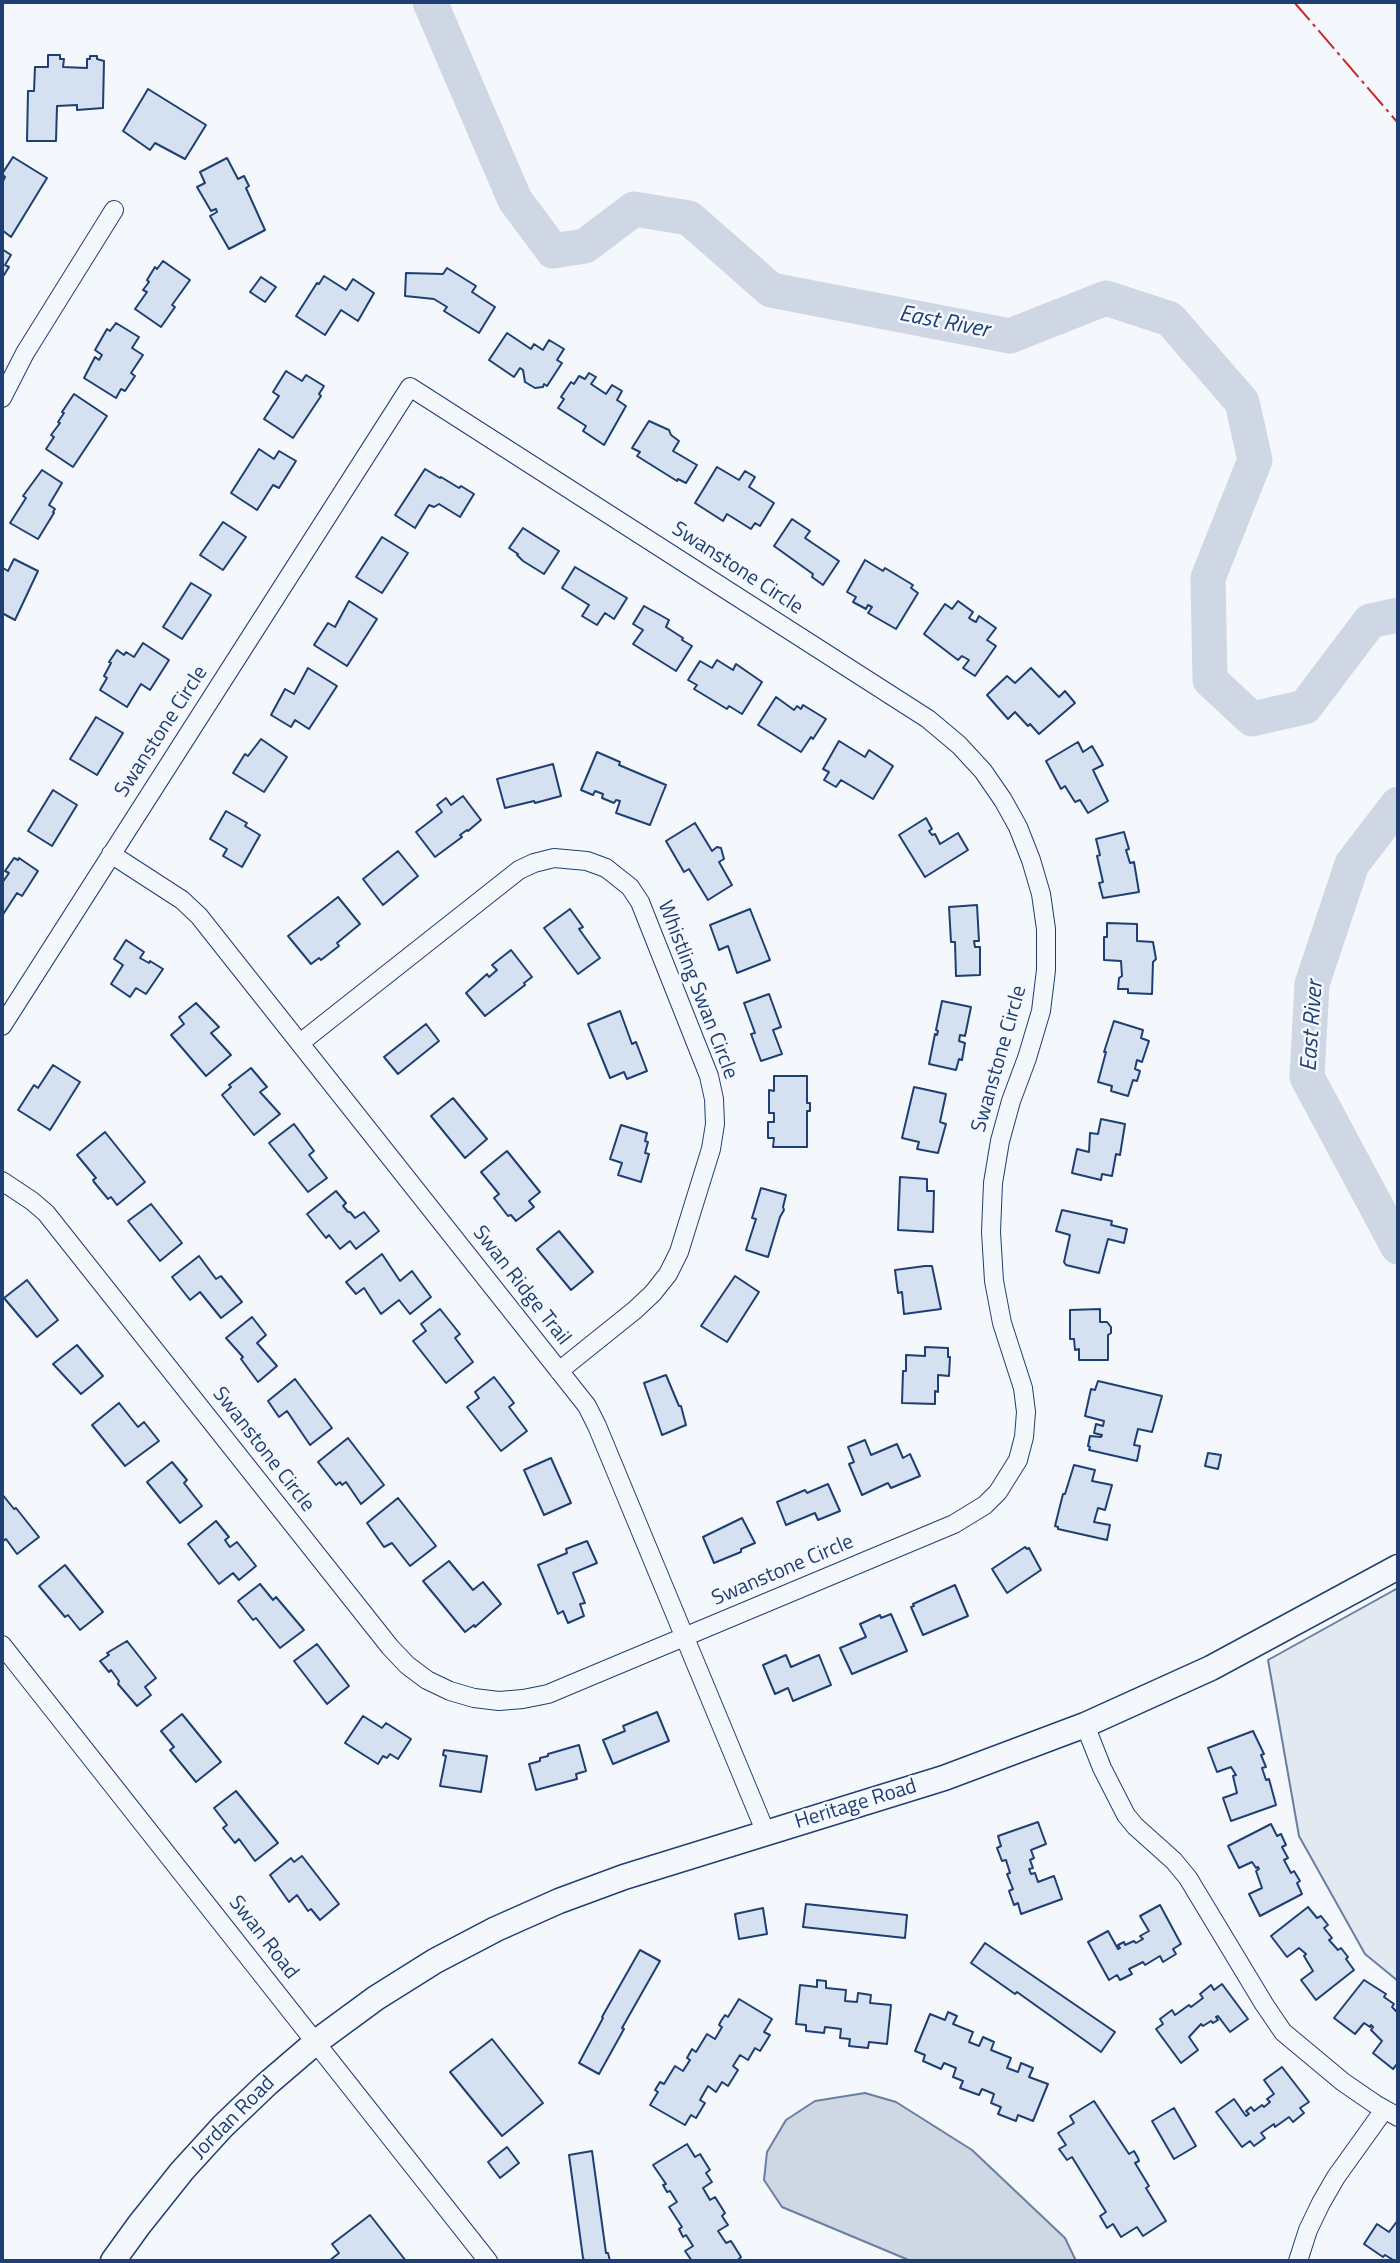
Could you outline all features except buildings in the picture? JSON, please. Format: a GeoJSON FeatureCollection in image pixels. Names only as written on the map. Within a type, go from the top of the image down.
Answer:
{"type":"FeatureCollection","features":[{"type":"Feature","properties":{"kind":"main road","name":"Heritage Road"},"geometry":{"type":"LineString","coordinates":[[316,2042],[376,1998],[423,1969],[496,1929],[559,1900],[624,1877],[944,1778],[1085,1725],[1212,1668],[1398,1567]]}},
{"type":"Feature","properties":{"kind":"main road","name":"Jordan Road"},"geometry":{"type":"LineString","coordinates":[[113,2261],[158,2200],[223,2126],[316,2042]]}},
{"type":"Feature","properties":{"kind":"street"},"geometry":{"type":"LineString","coordinates":[[2,398],[25,352],[114,210]]}},
{"type":"Feature","properties":{"kind":"street","name":"Swanstone Circle"},"geometry":{"type":"LineString","coordinates":[[2,1026],[410,387],[928,719],[959,745],[983,771],[1003,800],[1018,827],[1031,860],[1041,894],[1046,929],[1046,970],[1041,1011],[1000,1141],[992,1195],[994,1281],[1002,1323],[1023,1388],[1026,1412],[1024,1437],[1017,1460],[998,1492],[965,1518],[548,1694],[499,1701],[474,1698],[427,1680],[407,1665],[390,1647],[46,1213],[2,1181]]}},
{"type":"Feature","properties":{"kind":"street","name":"Swan Ridge Trail"},"geometry":{"type":"LineString","coordinates":[[111,854],[183,900],[199,916],[587,1406],[766,1833]]}},
{"type":"Feature","properties":{"kind":"street","name":"Whistling Swan Circle"},"geometry":{"type":"LineString","coordinates":[[300,1043],[519,870],[554,858],[587,861],[606,868],[630,887],[640,902],[709,1076],[714,1112],[711,1149],[679,1252],[668,1274],[635,1310],[559,1371]]}},
{"type":"Feature","properties":{"kind":"street","name":"Swan Road"},"geometry":{"type":"LineString","coordinates":[[2,1644],[488,2261]]}},
{"type":"Feature","properties":{"kind":"street"},"geometry":{"type":"LineString","coordinates":[[1085,1725],[1102,1768],[1126,1815],[1188,1878],[1278,2025],[1298,2046],[1333,2074],[1391,2113],[1328,2190],[1308,2230],[1298,2261]]}},
{"type":"Feature","properties":{"kind":"shaded area"},"geometry":{"type":"Polygon","coordinates":[[[1398,1588],[1398,1981],[1365,1954],[1299,1836],[1268,1660],[1398,1588]]]}},
{"type":"Feature","properties":{"kind":"shaded area"},"geometry":{"type":"Polygon","coordinates":[[[865,2093],[896,2102],[972,2150],[1065,2238],[1076,2261],[911,2261],[782,2207],[764,2180],[767,2152],[786,2120],[815,2101],[865,2093]]]}},
{"type":"Feature","properties":{"kind":"waterway","name":"East River"},"geometry":{"type":"LineString","coordinates":[[430,2],[515,200],[553,251],[585,246],[634,209],[689,218],[771,290],[1010,336],[1106,298],[1170,319],[1242,402],[1255,460],[1208,578],[1210,680],[1252,719],[1305,707],[1370,621],[1398,615]]}},
{"type":"Feature","properties":{"kind":"waterway","name":"East River"},"geometry":{"type":"LineString","coordinates":[[1398,804],[1352,864],[1312,984],[1307,1077],[1398,1247]]}},
{"type":"Feature","properties":{"kind":"power"},"geometry":{"type":"LineString","coordinates":[[1294,2],[1398,123]]}}]}
